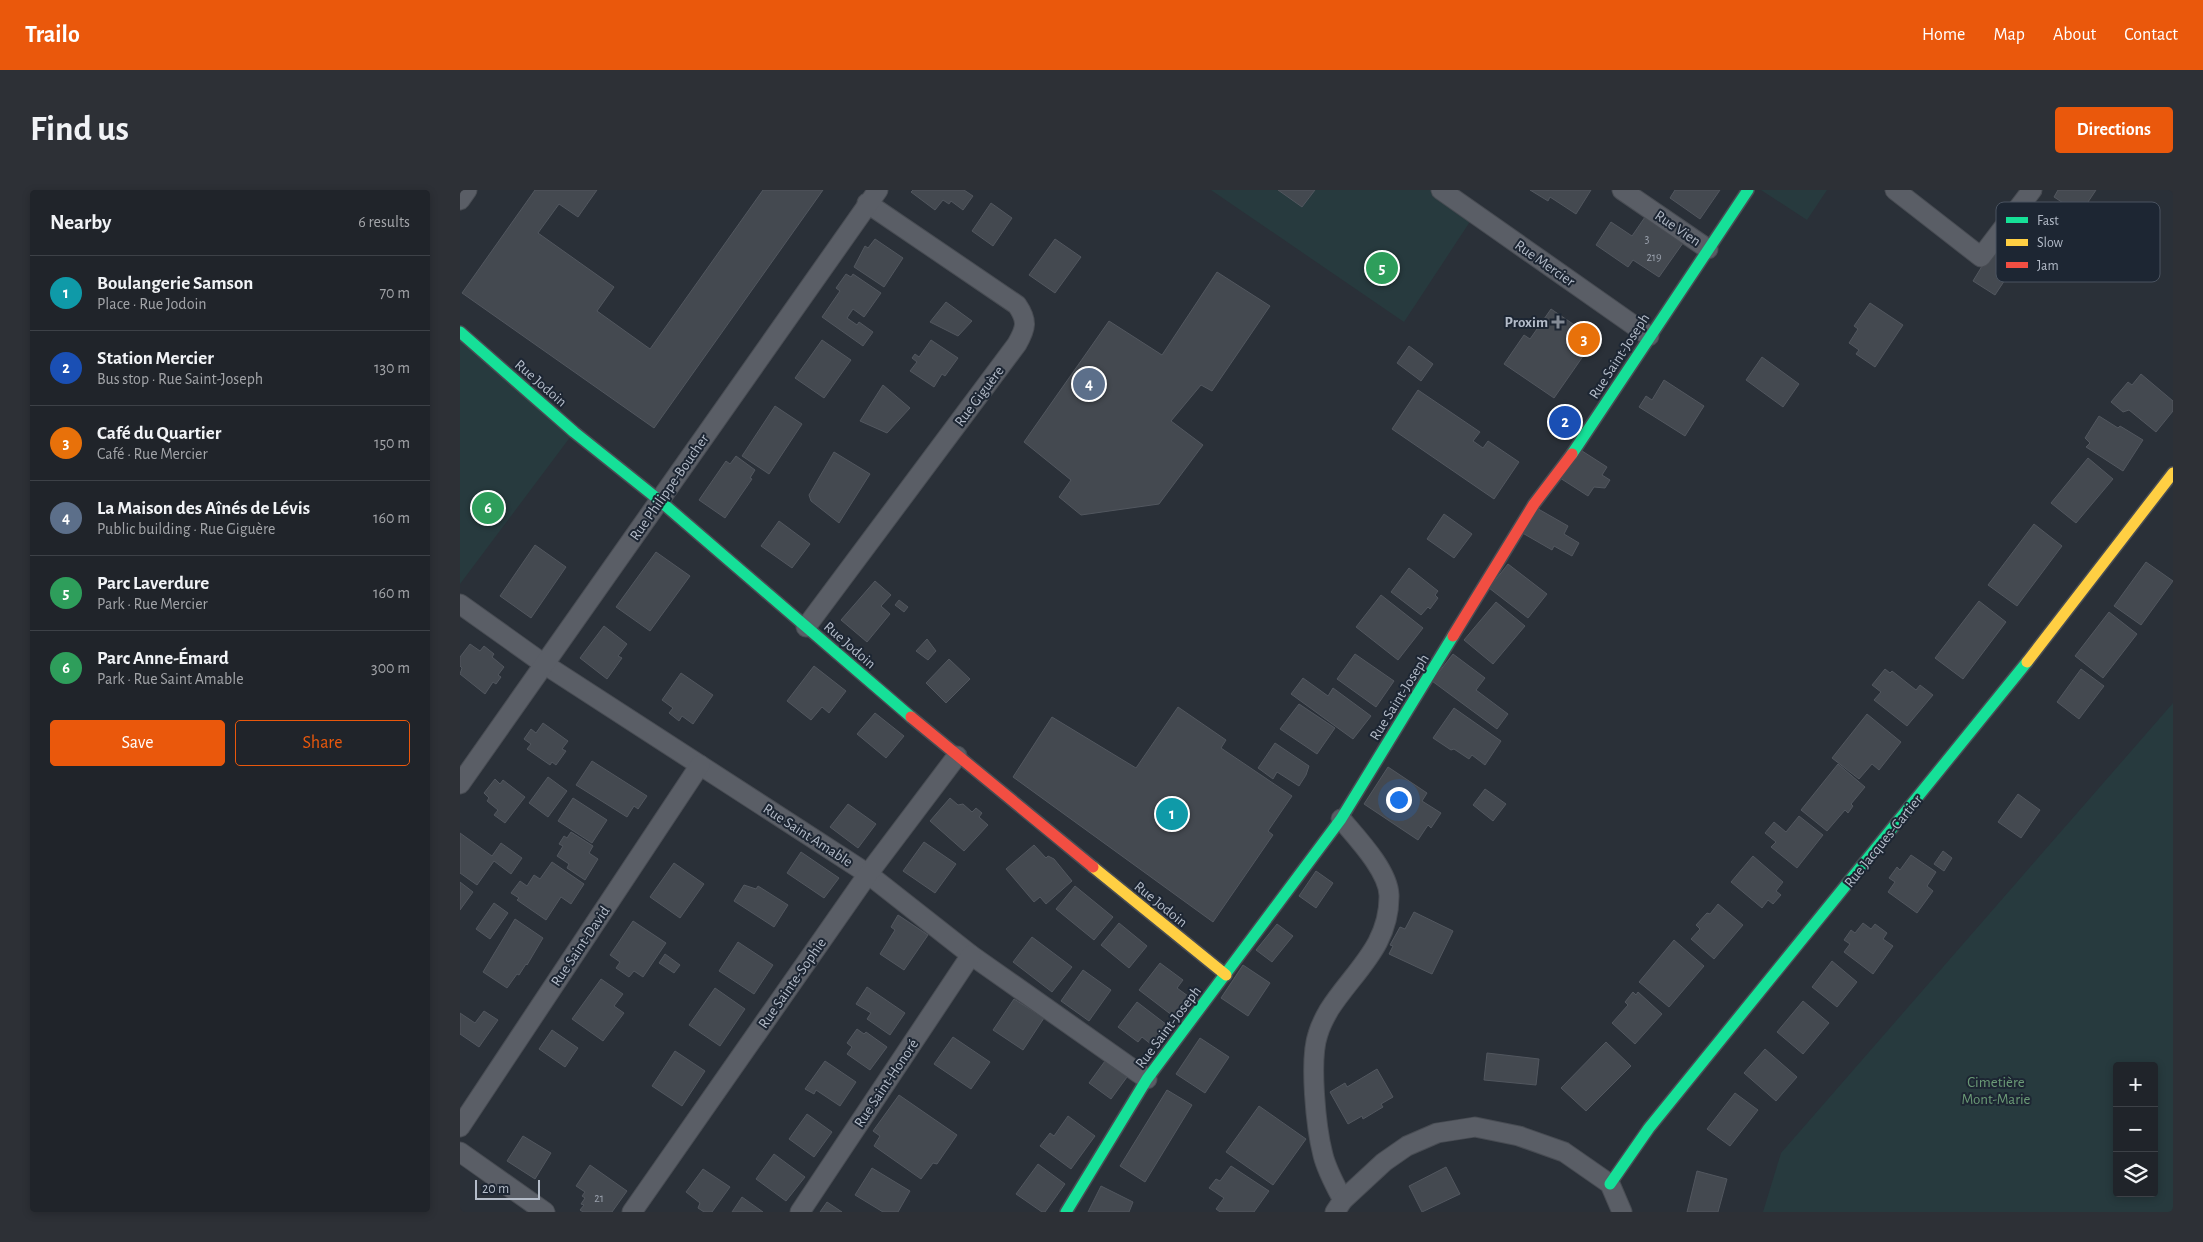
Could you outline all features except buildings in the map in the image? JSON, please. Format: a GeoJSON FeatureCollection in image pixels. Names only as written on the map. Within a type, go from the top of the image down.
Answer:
{"type":"FeatureCollection","features":[{"type":"Feature","properties":{"kind":"street"},"geometry":{"type":"LineString","coordinates":[[460,200],[467,190]]}},
{"type":"Feature","properties":{"kind":"street","name":"Rue Mercier"},"geometry":{"type":"LineString","coordinates":[[1441,190],[1649,336]]}},
{"type":"Feature","properties":{"kind":"street","name":"Rue Vien"},"geometry":{"type":"LineString","coordinates":[[1622,190],[1708,249]]}},
{"type":"Feature","properties":{"kind":"street","name":"Rue Saint-Joseph"},"geometry":{"type":"LineString","coordinates":[[1066,1212],[1147,1079],[1341,819],[1534,504],[1586,435],[1649,336],[1748,190]]}},
{"type":"Feature","properties":{"kind":"street"},"geometry":{"type":"LineString","coordinates":[[1895,190],[1980,257],[1996,236]]}},
{"type":"Feature","properties":{"kind":"street"},"geometry":{"type":"LineString","coordinates":[[2023,202],[2032,190]]}},
{"type":"Feature","properties":{"kind":"street","name":"Rue Philippe-Boucher"},"geometry":{"type":"LineString","coordinates":[[460,784],[872,197]]}},
{"type":"Feature","properties":{"kind":"street","name":"Rue Giguère"},"geometry":{"type":"LineString","coordinates":[[806,627],[1017,344],[1025,330],[1024,314],[1017,305],[872,197]]}},
{"type":"Feature","properties":{"kind":"street","name":"Rue Jodoin"},"geometry":{"type":"LineString","coordinates":[[460,332],[574,432],[659,500],[957,756],[1226,975]]}},
{"type":"Feature","properties":{"kind":"street","name":"Rue Jacques-Cartier"},"geometry":{"type":"LineString","coordinates":[[1610,1184],[1649,1128],[1994,704],[2173,473]]}},
{"type":"Feature","properties":{"kind":"street","name":"Rue Saint Amable"},"geometry":{"type":"LineString","coordinates":[[460,604],[544,664],[868,874],[971,955],[1147,1079]]}},
{"type":"Feature","properties":{"kind":"street","name":"Rue Sainte-Sophie"},"geometry":{"type":"LineString","coordinates":[[632,1212],[868,874],[957,756]]}},
{"type":"Feature","properties":{"kind":"street","name":"Rue Saint-David"},"geometry":{"type":"LineString","coordinates":[[460,1126],[700,765]]}},
{"type":"Feature","properties":{"kind":"street"},"geometry":{"type":"LineString","coordinates":[[1341,819],[1372,857],[1383,877],[1389,894],[1384,928],[1371,955],[1330,1010],[1318,1034],[1314,1056],[1317,1116],[1323,1154],[1339,1206],[1384,1162],[1407,1146],[1437,1133],[1475,1127],[1520,1136],[1564,1152],[1610,1184],[1622,1212]]}},
{"type":"Feature","properties":{"kind":"street","name":"Rue Saint-Honoré"},"geometry":{"type":"LineString","coordinates":[[800,1212],[971,955]]}},
{"type":"Feature","properties":{"kind":"street"},"geometry":{"type":"LineString","coordinates":[[460,1152],[545,1212]]}},
{"type":"Feature","properties":{"kind":"green space"},"geometry":{"type":"Polygon","coordinates":[[[1211,190],[1441,190],[1475,214],[1404,322],[1211,190]]]}},
{"type":"Feature","properties":{"kind":"green space"},"geometry":{"type":"Polygon","coordinates":[[[1761,190],[1827,190],[1807,220],[1761,190]]]}},
{"type":"Feature","properties":{"kind":"green space"},"geometry":{"type":"Polygon","coordinates":[[[460,332],[574,432],[460,584],[460,332]]]}},
{"type":"Feature","properties":{"kind":"green space","name":"Cimetière Mont-Marie"},"geometry":{"type":"Polygon","coordinates":[[[2173,703],[2173,1212],[1763,1212],[1781,1153],[2173,703]]]}},
{"type":"Feature","properties":{"kind":"traffic: fast"},"geometry":{"type":"LineString","coordinates":[[1572,454],[1748,190]]}},
{"type":"Feature","properties":{"kind":"traffic: fast"},"geometry":{"type":"LineString","coordinates":[[460,332],[574,432],[659,500],[911,717]]}},
{"type":"Feature","properties":{"kind":"traffic: fast"},"geometry":{"type":"LineString","coordinates":[[1066,1212],[1147,1079],[1341,819],[1453,636]]}},
{"type":"Feature","properties":{"kind":"traffic: fast"},"geometry":{"type":"LineString","coordinates":[[1610,1184],[1649,1128],[2027,662]]}},
{"type":"Feature","properties":{"kind":"traffic: slow"},"geometry":{"type":"LineString","coordinates":[[2027,662],[2173,473]]}},
{"type":"Feature","properties":{"kind":"traffic: slow"},"geometry":{"type":"LineString","coordinates":[[1093,867],[1226,975]]}},
{"type":"Feature","properties":{"kind":"traffic: jam"},"geometry":{"type":"LineString","coordinates":[[1453,636],[1534,504],[1572,454]]}},
{"type":"Feature","properties":{"kind":"traffic: jam"},"geometry":{"type":"LineString","coordinates":[[911,717],[1093,867]]}},
{"type":"Feature","properties":{"kind":"place","name":"Parc Laverdure"},"geometry":{"type":"Point","coordinates":[1382,268]}},
{"type":"Feature","properties":{"kind":"place","name":"Proxim"},"geometry":{"type":"Point","coordinates":[1558,322]}},
{"type":"Feature","properties":{"kind":"place","name":"Café du Quartier"},"geometry":{"type":"Point","coordinates":[1584,339]}},
{"type":"Feature","properties":{"kind":"place","name":"La Maison des Aînés de Lévis"},"geometry":{"type":"Point","coordinates":[1089,384]}},
{"type":"Feature","properties":{"kind":"place","name":"Station Mercier"},"geometry":{"type":"Point","coordinates":[1565,422]}},
{"type":"Feature","properties":{"kind":"place","name":"Parc Anne-Émard"},"geometry":{"type":"Point","coordinates":[488,508]}},
{"type":"Feature","properties":{"kind":"place","name":"Boulangerie Samson"},"geometry":{"type":"Point","coordinates":[1172,814]}}]}
